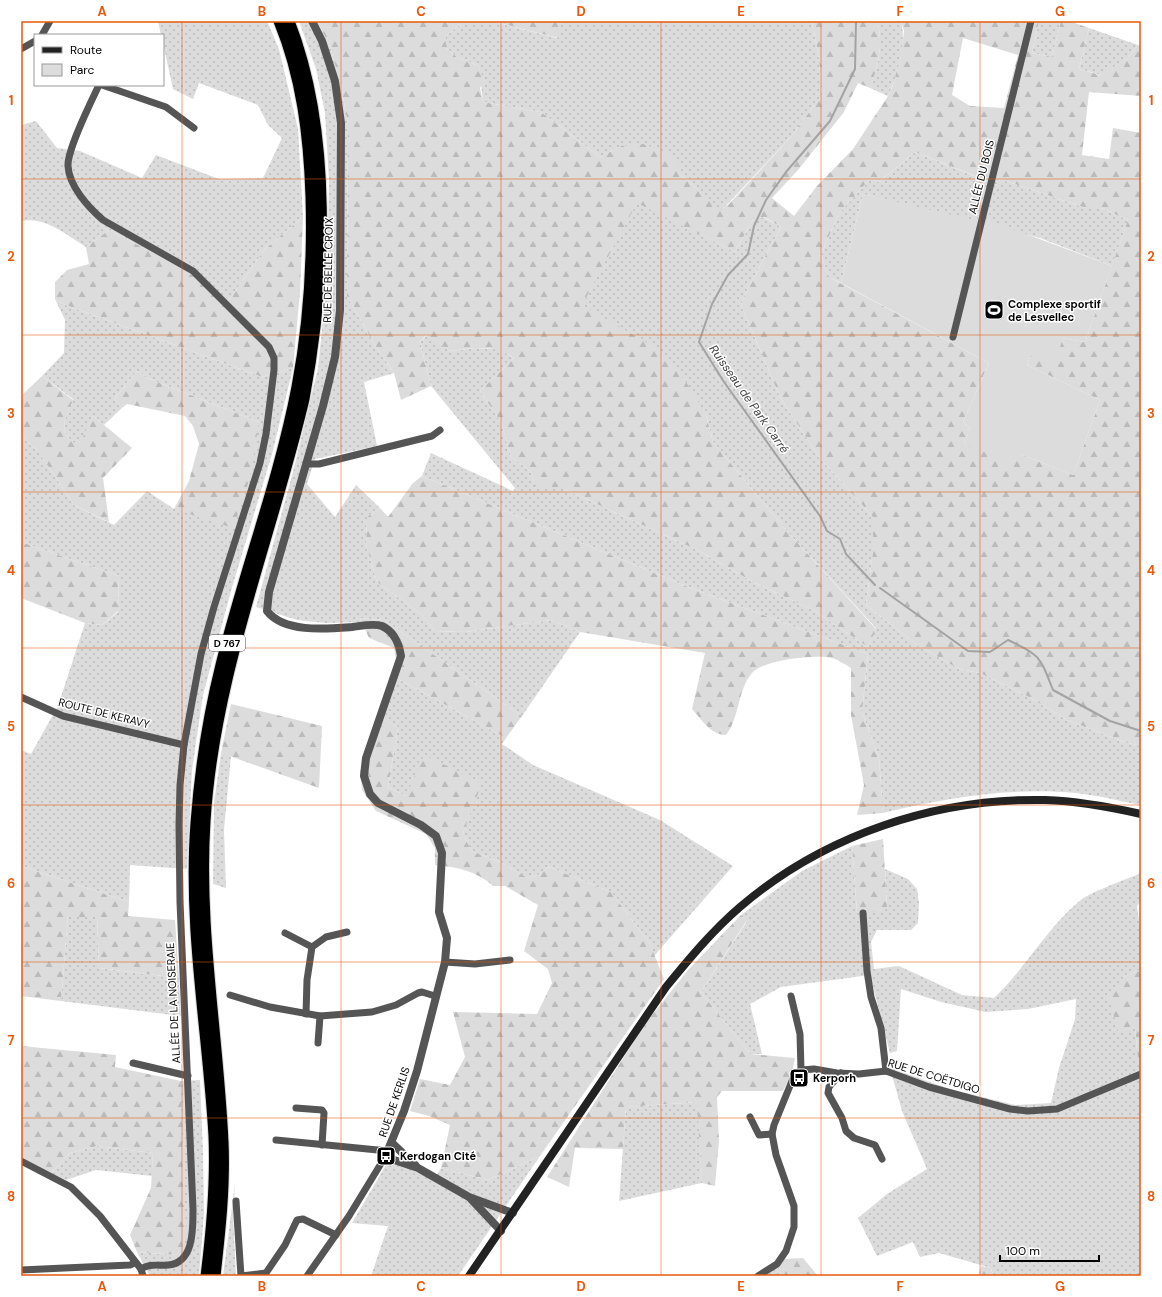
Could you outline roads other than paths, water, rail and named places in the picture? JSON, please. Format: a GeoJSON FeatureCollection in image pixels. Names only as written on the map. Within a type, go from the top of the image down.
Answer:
{"type":"FeatureCollection","features":[{"type":"Feature","properties":{"kind":"highway","name":"D 767"},"geometry":{"type":"LineString","coordinates":[[206,1276],[213,1210],[215,1158],[194,918],[195,842],[198,790],[208,726],[221,663],[281,452],[295,396],[305,339],[310,289],[312,232],[306,118],[296,71],[279,21]]}},
{"type":"Feature","properties":{"kind":"highway","name":"D 767"},"geometry":{"type":"LineString","coordinates":[[215,1276],[221,1220],[224,1168],[222,1118],[204,928],[203,864],[207,797],[218,719],[230,664],[304,399],[312,358],[318,300],[320,232],[317,146],[314,113],[306,76],[289,21]]}},
{"type":"Feature","properties":{"kind":"main road"},"geometry":{"type":"LineString","coordinates":[[469,1276],[666,987],[718,927],[741,907],[792,869],[819,853],[872,829],[917,815],[968,805],[1046,800],[1100,806],[1141,814]]}},
{"type":"Feature","properties":{"kind":"street"},"geometry":{"type":"LineString","coordinates":[[43,34],[50,21]]}},
{"type":"Feature","properties":{"kind":"street","name":"RUE DE BELLE CROIX"},"geometry":{"type":"LineString","coordinates":[[267,611],[269,592],[307,464],[335,357],[340,310],[341,123],[335,81],[322,41],[312,21]]}},
{"type":"Feature","properties":{"kind":"street","name":"ALLÉE DU BOIS"},"geometry":{"type":"LineString","coordinates":[[953,338],[1031,21]]}},
{"type":"Feature","properties":{"kind":"street"},"geometry":{"type":"LineString","coordinates":[[21,49],[34,42]]}},
{"type":"Feature","properties":{"kind":"street","name":"ALLÉE DE LA NOISERAIE"},"geometry":{"type":"LineString","coordinates":[[100,86],[71,150],[68,165],[72,181],[94,212],[111,226],[193,271],[269,347],[274,358],[274,370],[266,434],[260,463],[214,607],[192,699],[184,744],[179,825],[180,902],[188,1076],[193,1228],[192,1238],[188,1253],[180,1262],[169,1265],[150,1265],[142,1273]]}},
{"type":"Feature","properties":{"kind":"street"},"geometry":{"type":"LineString","coordinates":[[103,86],[166,107],[194,128]]}},
{"type":"Feature","properties":{"kind":"street"},"geometry":{"type":"LineString","coordinates":[[307,464],[319,464],[432,436],[440,430]]}},
{"type":"Feature","properties":{"kind":"street","name":"RUE DE KERLIS"},"geometry":{"type":"LineString","coordinates":[[267,611],[273,618],[282,623],[327,628],[371,625],[382,626],[392,633],[398,643],[401,656],[366,758],[364,776],[370,794],[378,803],[430,830],[436,836],[442,853],[439,912],[446,938],[445,962],[435,996],[417,1071],[404,1111],[387,1154],[336,1235],[307,1276]]}},
{"type":"Feature","properties":{"kind":"street","name":"ROUTE DE KERAVY"},"geometry":{"type":"LineString","coordinates":[[21,697],[63,716],[184,744]]}},
{"type":"Feature","properties":{"kind":"street"},"geometry":{"type":"LineString","coordinates":[[863,913],[867,971],[871,997],[880,1028],[886,1071]]}},
{"type":"Feature","properties":{"kind":"street"},"geometry":{"type":"LineString","coordinates":[[306,1014],[307,980],[312,947],[326,937],[347,932]]}},
{"type":"Feature","properties":{"kind":"street"},"geometry":{"type":"LineString","coordinates":[[285,933],[312,947]]}},
{"type":"Feature","properties":{"kind":"street"},"geometry":{"type":"LineString","coordinates":[[445,962],[474,964],[510,960]]}},
{"type":"Feature","properties":{"kind":"street"},"geometry":{"type":"LineString","coordinates":[[230,995],[270,1007],[320,1016],[372,1012],[396,1005],[422,992],[435,996]]}},
{"type":"Feature","properties":{"kind":"street"},"geometry":{"type":"LineString","coordinates":[[758,1276],[777,1264],[786,1251],[794,1227],[794,1206],[776,1155],[772,1134],[774,1125],[794,1076],[801,1070],[800,1034],[791,996]]}},
{"type":"Feature","properties":{"kind":"street"},"geometry":{"type":"LineString","coordinates":[[318,1043],[320,1016]]}},
{"type":"Feature","properties":{"kind":"street"},"geometry":{"type":"LineString","coordinates":[[133,1063],[188,1076]]}},
{"type":"Feature","properties":{"kind":"street","name":"RUE DE COËTDIGO"},"geometry":{"type":"LineString","coordinates":[[801,1070],[814,1069],[841,1073],[886,1071],[929,1087],[1010,1109],[1028,1111],[1057,1109],[1141,1074]]}},
{"type":"Feature","properties":{"kind":"street"},"geometry":{"type":"LineString","coordinates":[[841,1073],[829,1087],[828,1093],[842,1118],[846,1131],[854,1138],[875,1145],[882,1159]]}},
{"type":"Feature","properties":{"kind":"street"},"geometry":{"type":"LineString","coordinates":[[296,1108],[322,1110],[324,1113],[322,1145]]}},
{"type":"Feature","properties":{"kind":"street"},"geometry":{"type":"LineString","coordinates":[[750,1117],[759,1135],[772,1134]]}},
{"type":"Feature","properties":{"kind":"street"},"geometry":{"type":"LineString","coordinates":[[276,1140],[387,1154],[418,1168],[469,1197],[513,1213]]}},
{"type":"Feature","properties":{"kind":"street"},"geometry":{"type":"LineString","coordinates":[[392,1143],[418,1168]]}},
{"type":"Feature","properties":{"kind":"street"},"geometry":{"type":"LineString","coordinates":[[21,1161],[71,1187],[100,1216],[142,1273]]}},
{"type":"Feature","properties":{"kind":"street"},"geometry":{"type":"LineString","coordinates":[[469,1197],[501,1231]]}},
{"type":"Feature","properties":{"kind":"street"},"geometry":{"type":"LineString","coordinates":[[236,1202],[241,1276],[266,1273],[285,1245],[297,1220],[303,1219],[336,1235]]}},
{"type":"Feature","properties":{"kind":"street"},"geometry":{"type":"LineString","coordinates":[[21,1270],[130,1265],[135,1263]]}},
{"type":"Feature","properties":{"kind":"waterway","name":"Ruisseau de Park Carré"},"geometry":{"type":"LineString","coordinates":[[856,21],[855,69],[830,121],[786,172],[766,200],[754,226],[748,254],[728,275],[712,304],[699,342],[724,382],[820,516],[827,531],[840,539],[846,554],[875,585]]}},
{"type":"Feature","properties":{"kind":"waterway","name":"Ruisseau de Park Carré"},"geometry":{"type":"LineString","coordinates":[[880,588],[968,651],[990,652],[1008,640],[1027,650],[1038,658],[1042,664],[1053,690],[1110,721],[1141,731]]}},
{"type":"Feature","properties":{"kind":"place","name":"Complexe sportif de Lesvellec"},"geometry":{"type":"Point","coordinates":[994,310]}},
{"type":"Feature","properties":{"kind":"place","name":"Kerporh"},"geometry":{"type":"Point","coordinates":[799,1078]}},
{"type":"Feature","properties":{"kind":"place","name":"Kerdogan Cité"},"geometry":{"type":"Point","coordinates":[386,1156]}}]}
